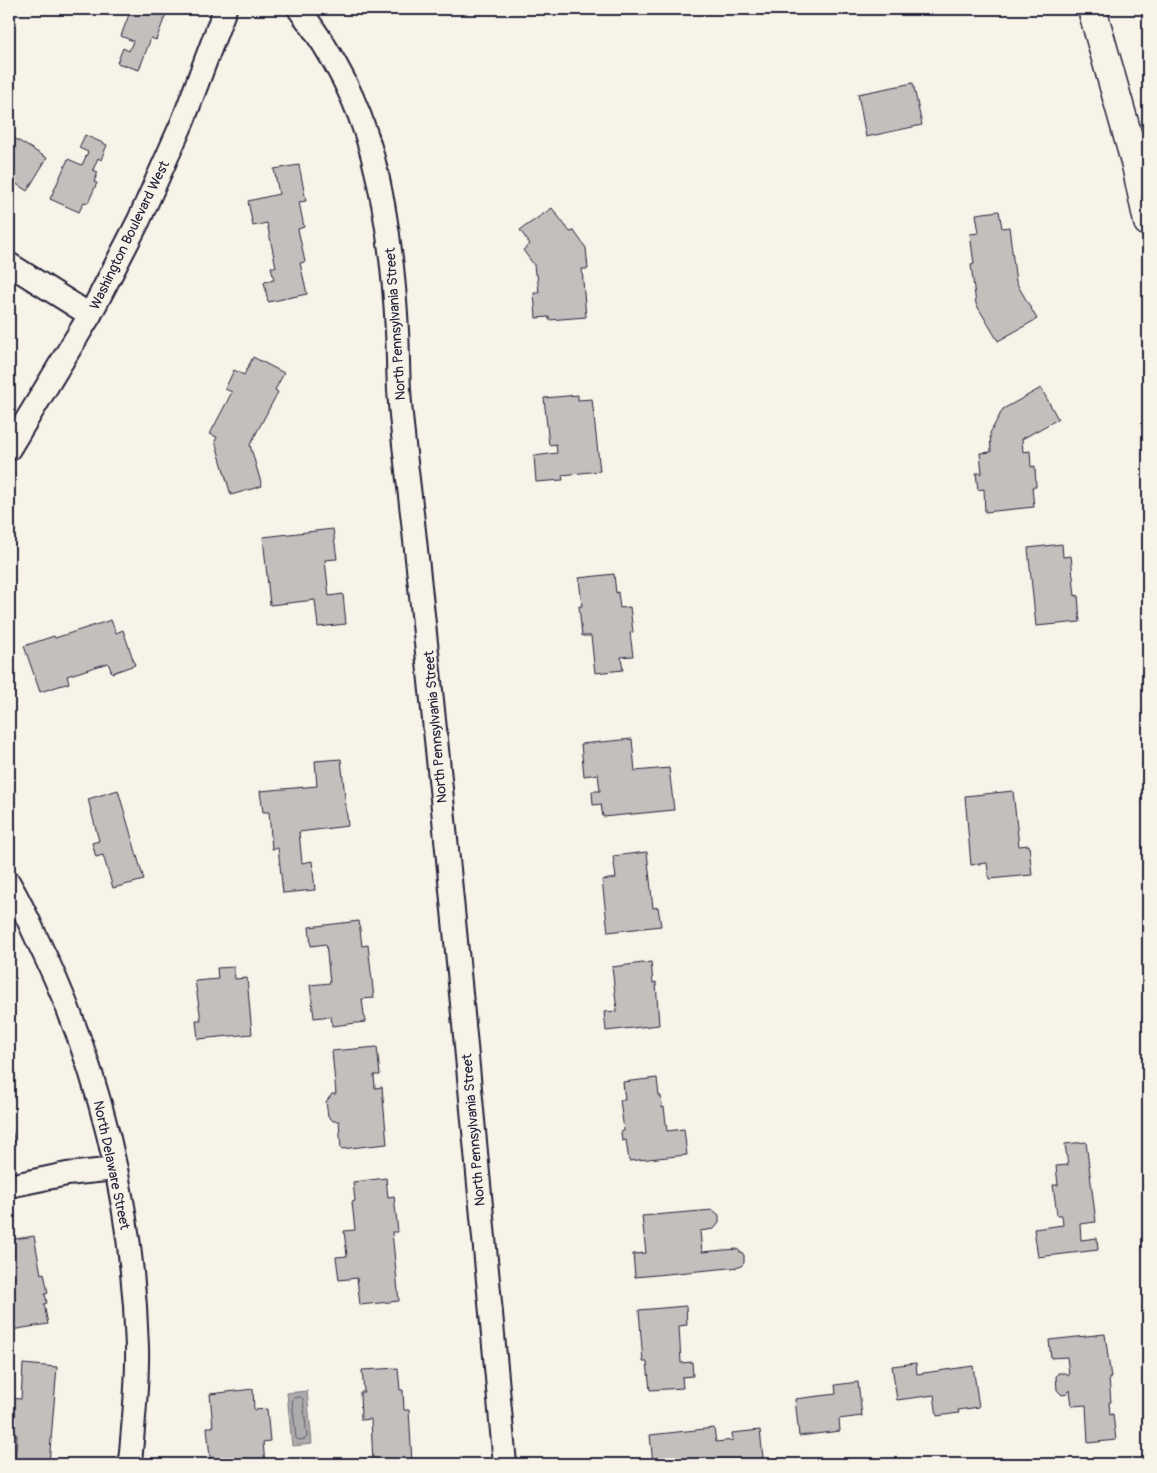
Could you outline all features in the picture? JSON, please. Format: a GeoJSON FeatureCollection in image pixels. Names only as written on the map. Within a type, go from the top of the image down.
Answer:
{"type":"FeatureCollection","features":[{"type":"Feature","properties":{"kind":"main road"},"geometry":{"type":"LineString","coordinates":[[1092,9],[1136,165],[1148,222]]}},
{"type":"Feature","properties":{"kind":"street","name":"Washington Boulevard West"},"geometry":{"type":"LineString","coordinates":[[9,449],[90,315],[139,220],[183,121],[225,9]]}},
{"type":"Feature","properties":{"kind":"street","name":"North Pennsylvania Street"},"geometry":{"type":"LineString","coordinates":[[299,9],[328,50],[360,116],[378,179],[389,244],[397,328],[399,393],[428,653],[505,1464]]}},
{"type":"Feature","properties":{"kind":"street"},"geometry":{"type":"LineString","coordinates":[[9,264],[90,315]]}},
{"type":"Feature","properties":{"kind":"street","name":"North Delaware Street"},"geometry":{"type":"LineString","coordinates":[[9,883],[46,956],[67,1005],[91,1071],[110,1139],[123,1206],[133,1277],[137,1347],[136,1399],[130,1464]]}},
{"type":"Feature","properties":{"kind":"street"},"geometry":{"type":"LineString","coordinates":[[9,1186],[67,1174],[116,1169]]}},
{"type":"Feature","properties":{"kind":"water"},"geometry":{"type":"Polygon","coordinates":[[[307,1391],[312,1444],[292,1446],[287,1393],[307,1391]]]}},
{"type":"Feature","properties":{"kind":"building"},"geometry":{"type":"Polygon","coordinates":[[[131,9],[168,9],[156,40],[151,38],[139,70],[117,63],[123,48],[129,51],[133,41],[121,36],[131,9]]]}},
{"type":"Feature","properties":{"kind":"building"},"geometry":{"type":"Polygon","coordinates":[[[913,83],[922,125],[866,137],[858,94],[913,83]]]}},
{"type":"Feature","properties":{"kind":"building"},"geometry":{"type":"Polygon","coordinates":[[[9,135],[47,158],[27,191],[15,183],[11,188],[9,187],[9,135]]]}},
{"type":"Feature","properties":{"kind":"building"},"geometry":{"type":"Polygon","coordinates":[[[85,135],[107,145],[101,160],[98,158],[93,170],[98,172],[94,182],[97,183],[88,203],[84,202],[79,212],[50,199],[68,159],[82,165],[88,152],[79,148],[85,135]]]}},
{"type":"Feature","properties":{"kind":"building"},"geometry":{"type":"Polygon","coordinates":[[[299,165],[306,201],[299,202],[304,227],[298,229],[305,262],[300,263],[307,294],[268,302],[264,282],[274,280],[271,267],[276,267],[267,223],[253,226],[248,201],[279,194],[274,169],[299,165]]]}},
{"type":"Feature","properties":{"kind":"building"},"geometry":{"type":"Polygon","coordinates":[[[552,208],[570,232],[574,231],[586,248],[588,269],[582,269],[586,317],[549,320],[549,317],[536,318],[534,293],[539,293],[537,274],[535,274],[534,265],[523,250],[530,244],[520,230],[552,208]]]}},
{"type":"Feature","properties":{"kind":"building"},"geometry":{"type":"Polygon","coordinates":[[[999,211],[1002,228],[1009,227],[1016,282],[1037,319],[998,341],[976,304],[971,265],[974,264],[970,234],[979,233],[976,214],[999,211]]]}},
{"type":"Feature","properties":{"kind":"building"},"geometry":{"type":"Polygon","coordinates":[[[253,357],[284,373],[275,390],[278,392],[250,445],[262,486],[231,495],[215,441],[217,437],[210,434],[232,392],[225,389],[234,370],[244,375],[253,357]]]}},
{"type":"Feature","properties":{"kind":"building"},"geometry":{"type":"Polygon","coordinates":[[[1041,388],[1058,419],[1022,439],[1023,452],[1030,451],[1031,467],[1035,466],[1036,487],[1032,487],[1034,507],[985,512],[984,489],[978,490],[976,473],[982,473],[980,453],[991,452],[990,433],[1003,409],[1041,388]]]}},
{"type":"Feature","properties":{"kind":"building"},"geometry":{"type":"Polygon","coordinates":[[[578,395],[578,400],[592,399],[600,471],[562,475],[563,480],[536,482],[534,456],[557,453],[556,444],[549,445],[544,398],[578,395]]]}},
{"type":"Feature","properties":{"kind":"building"},"geometry":{"type":"Polygon","coordinates":[[[333,529],[337,559],[325,560],[329,596],[343,594],[346,624],[318,627],[315,600],[270,605],[263,537],[333,529]]]}},
{"type":"Feature","properties":{"kind":"building"},"geometry":{"type":"Polygon","coordinates":[[[1062,544],[1063,557],[1071,556],[1075,596],[1078,595],[1080,622],[1036,626],[1028,548],[1062,544]]]}},
{"type":"Feature","properties":{"kind":"building"},"geometry":{"type":"Polygon","coordinates":[[[614,574],[620,608],[630,607],[633,632],[630,633],[633,656],[621,657],[623,670],[595,673],[591,636],[582,636],[579,606],[582,606],[579,578],[614,574]]]}},
{"type":"Feature","properties":{"kind":"building"},"geometry":{"type":"Polygon","coordinates":[[[111,620],[116,633],[123,630],[135,665],[112,673],[108,663],[67,676],[69,683],[40,692],[24,646],[111,620]]]}},
{"type":"Feature","properties":{"kind":"building"},"geometry":{"type":"Polygon","coordinates":[[[632,739],[635,771],[669,768],[674,810],[603,817],[601,804],[593,805],[592,791],[600,791],[598,774],[584,776],[581,744],[632,739]]]}},
{"type":"Feature","properties":{"kind":"building"},"geometry":{"type":"Polygon","coordinates":[[[341,759],[348,826],[299,832],[302,863],[312,861],[315,890],[283,893],[278,848],[272,849],[269,812],[263,812],[260,791],[317,786],[315,761],[341,759]]]}},
{"type":"Feature","properties":{"kind":"building"},"geometry":{"type":"Polygon","coordinates":[[[118,790],[144,880],[113,888],[103,855],[96,857],[92,843],[99,841],[88,799],[118,790]]]}},
{"type":"Feature","properties":{"kind":"building"},"geometry":{"type":"Polygon","coordinates":[[[1013,791],[1019,846],[1029,845],[1032,875],[989,879],[987,863],[971,865],[965,796],[1013,791]]]}},
{"type":"Feature","properties":{"kind":"building"},"geometry":{"type":"Polygon","coordinates":[[[647,852],[653,908],[658,907],[661,926],[608,932],[602,880],[616,878],[613,856],[647,852]]]}},
{"type":"Feature","properties":{"kind":"building"},"geometry":{"type":"Polygon","coordinates":[[[359,921],[362,946],[368,945],[374,998],[362,999],[365,1022],[332,1026],[331,1016],[314,1018],[310,985],[330,983],[326,944],[311,946],[309,927],[359,921]]]}},
{"type":"Feature","properties":{"kind":"building"},"geometry":{"type":"Polygon","coordinates":[[[651,962],[653,983],[656,982],[659,1025],[606,1031],[604,1012],[617,1011],[612,967],[651,962]]]}},
{"type":"Feature","properties":{"kind":"building"},"geometry":{"type":"Polygon","coordinates":[[[234,967],[235,979],[247,978],[252,1034],[198,1039],[196,1020],[201,1020],[195,981],[218,979],[217,968],[234,967]]]}},
{"type":"Feature","properties":{"kind":"building"},"geometry":{"type":"Polygon","coordinates":[[[377,1047],[380,1075],[374,1075],[375,1088],[382,1087],[387,1144],[341,1149],[339,1121],[333,1121],[328,1116],[326,1102],[332,1094],[336,1094],[332,1051],[377,1047]]]}},
{"type":"Feature","properties":{"kind":"building"},"geometry":{"type":"Polygon","coordinates":[[[657,1078],[659,1096],[661,1096],[662,1108],[664,1107],[667,1131],[684,1129],[687,1155],[629,1161],[626,1140],[622,1141],[621,1132],[624,1131],[620,1100],[625,1100],[623,1082],[657,1078]]]}},
{"type":"Feature","properties":{"kind":"building"},"geometry":{"type":"Polygon","coordinates":[[[10,1123],[15,1142],[10,1144],[14,1159],[9,1161],[10,1123]]]}},
{"type":"Feature","properties":{"kind":"building"},"geometry":{"type":"Polygon","coordinates":[[[1086,1142],[1096,1222],[1080,1224],[1081,1240],[1097,1238],[1098,1250],[1038,1257],[1034,1229],[1063,1225],[1062,1215],[1057,1215],[1053,1185],[1058,1185],[1056,1166],[1068,1165],[1065,1144],[1086,1142]]]}},
{"type":"Feature","properties":{"kind":"building"},"geometry":{"type":"Polygon","coordinates":[[[386,1178],[388,1197],[394,1196],[398,1232],[392,1232],[399,1301],[360,1305],[357,1278],[339,1280],[336,1257],[347,1256],[344,1231],[355,1230],[352,1202],[355,1201],[353,1182],[386,1178]]]}},
{"type":"Feature","properties":{"kind":"building"},"geometry":{"type":"Polygon","coordinates":[[[713,1210],[719,1215],[719,1223],[714,1229],[700,1231],[702,1252],[737,1249],[744,1255],[744,1263],[740,1267],[635,1277],[633,1254],[646,1253],[642,1216],[713,1210]]]}},
{"type":"Feature","properties":{"kind":"building"},"geometry":{"type":"Polygon","coordinates":[[[34,1236],[41,1274],[44,1273],[48,1293],[45,1294],[47,1303],[44,1304],[48,1324],[11,1330],[9,1316],[9,1240],[34,1236]]]}},
{"type":"Feature","properties":{"kind":"building"},"geometry":{"type":"Polygon","coordinates":[[[686,1306],[687,1325],[679,1326],[681,1363],[692,1362],[693,1376],[682,1377],[683,1388],[650,1390],[647,1362],[643,1362],[639,1310],[686,1306]]]}},
{"type":"Feature","properties":{"kind":"building"},"geometry":{"type":"Polygon","coordinates":[[[1105,1334],[1111,1378],[1109,1378],[1110,1415],[1113,1414],[1116,1440],[1088,1443],[1086,1405],[1072,1406],[1070,1390],[1067,1394],[1062,1395],[1057,1390],[1056,1377],[1058,1373],[1069,1375],[1067,1357],[1051,1358],[1049,1340],[1105,1334]]]}},
{"type":"Feature","properties":{"kind":"building"},"geometry":{"type":"Polygon","coordinates":[[[916,1363],[917,1374],[973,1366],[979,1407],[958,1410],[959,1413],[937,1416],[934,1395],[897,1400],[892,1366],[916,1363]]]}},
{"type":"Feature","properties":{"kind":"building"},"geometry":{"type":"Polygon","coordinates":[[[23,1364],[57,1367],[49,1464],[15,1464],[17,1435],[9,1434],[9,1398],[21,1399],[23,1364]]]}},
{"type":"Feature","properties":{"kind":"building"},"geometry":{"type":"Polygon","coordinates":[[[398,1368],[400,1390],[403,1390],[404,1410],[409,1410],[412,1463],[373,1464],[371,1419],[361,1420],[360,1392],[364,1392],[362,1370],[398,1368]]]}},
{"type":"Feature","properties":{"kind":"building"},"geometry":{"type":"Polygon","coordinates":[[[858,1382],[862,1416],[839,1419],[840,1431],[799,1436],[795,1399],[836,1394],[835,1385],[858,1382]]]}},
{"type":"Feature","properties":{"kind":"building"},"geometry":{"type":"Polygon","coordinates":[[[253,1389],[254,1410],[267,1409],[270,1441],[263,1442],[265,1464],[217,1464],[216,1458],[210,1458],[207,1427],[213,1427],[210,1394],[253,1389]]]}},
{"type":"Feature","properties":{"kind":"building"},"geometry":{"type":"Polygon","coordinates":[[[714,1428],[716,1442],[733,1440],[732,1433],[760,1430],[763,1458],[718,1462],[719,1464],[653,1464],[650,1435],[714,1428]]]}}]}
